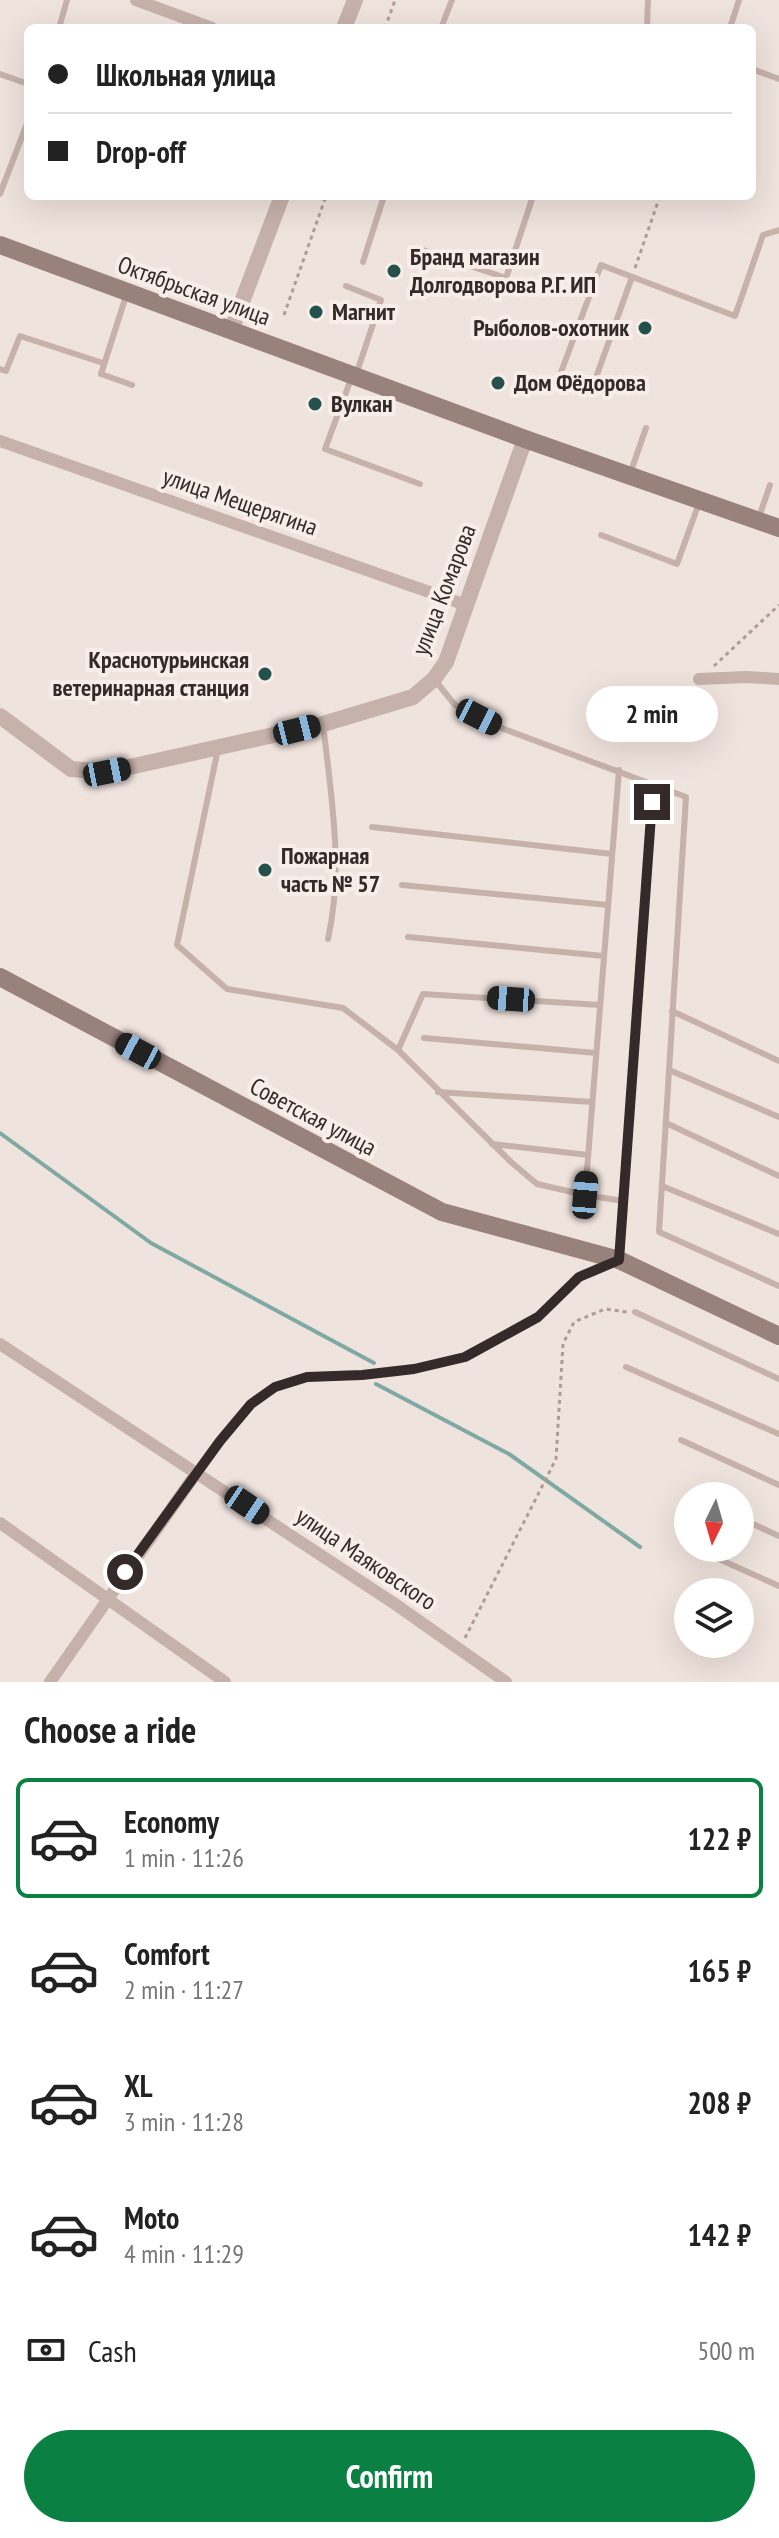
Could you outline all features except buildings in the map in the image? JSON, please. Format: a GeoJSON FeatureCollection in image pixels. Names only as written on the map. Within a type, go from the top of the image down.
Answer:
{"type":"FeatureCollection","features":[{"type":"Feature","properties":{"kind":"main road","name":"Октябрьская улица"},"geometry":{"type":"LineString","coordinates":[[0,245],[525,439],[779,528]]}},
{"type":"Feature","properties":{"kind":"main road","name":"Советская улица"},"geometry":{"type":"LineString","coordinates":[[0,977],[442,1212],[619,1260],[779,1336]]}},
{"type":"Feature","properties":{"kind":"street"},"geometry":{"type":"LineString","coordinates":[[346,24],[355,0]]}},
{"type":"Feature","properties":{"kind":"street"},"geometry":{"type":"LineString","coordinates":[[142,1],[202,24]]}},
{"type":"Feature","properties":{"kind":"street"},"geometry":{"type":"LineString","coordinates":[[231,331],[280,200]]}},
{"type":"Feature","properties":{"kind":"street","name":"улица Комарова"},"geometry":{"type":"LineString","coordinates":[[0,716],[71,769],[107,772],[323,724],[413,697],[434,679],[446,662],[525,439]]}},
{"type":"Feature","properties":{"kind":"street","name":"улица Мещерягина"},"geometry":{"type":"LineString","coordinates":[[0,441],[466,605]]}},
{"type":"Feature","properties":{"kind":"street"},"geometry":{"type":"LineString","coordinates":[[699,679],[779,679]]}},
{"type":"Feature","properties":{"kind":"street","name":"улица Маяковского"},"geometry":{"type":"LineString","coordinates":[[0,1344],[197,1472],[506,1682]]}},
{"type":"Feature","properties":{"kind":"street"},"geometry":{"type":"LineString","coordinates":[[50,1682],[197,1472]]}},
{"type":"Feature","properties":{"kind":"street"},"geometry":{"type":"LineString","coordinates":[[0,1523],[225,1682]]}},
{"type":"Feature","properties":{"kind":"lane"},"geometry":{"type":"LineString","coordinates":[[60,24],[67,0]]}},
{"type":"Feature","properties":{"kind":"lane"},"geometry":{"type":"LineString","coordinates":[[443,24],[452,0]]}},
{"type":"Feature","properties":{"kind":"lane"},"geometry":{"type":"LineString","coordinates":[[647,24],[648,0]]}},
{"type":"Feature","properties":{"kind":"lane"},"geometry":{"type":"LineString","coordinates":[[731,24],[739,0]]}},
{"type":"Feature","properties":{"kind":"lane"},"geometry":{"type":"LineString","coordinates":[[756,70],[779,79]]}},
{"type":"Feature","properties":{"kind":"lane"},"geometry":{"type":"LineString","coordinates":[[0,74],[24,83]]}},
{"type":"Feature","properties":{"kind":"lane"},"geometry":{"type":"LineString","coordinates":[[0,194],[24,131]]}},
{"type":"Feature","properties":{"kind":"lane"},"geometry":{"type":"LineString","coordinates":[[363,262],[383,200]]}},
{"type":"Feature","properties":{"kind":"lane"},"geometry":{"type":"LineString","coordinates":[[417,248],[506,278],[532,200]]}},
{"type":"Feature","properties":{"kind":"lane"},"geometry":{"type":"LineString","coordinates":[[557,383],[601,265],[735,316],[763,235],[779,230]]}},
{"type":"Feature","properties":{"kind":"lane"},"geometry":{"type":"LineString","coordinates":[[594,383],[632,277]]}},
{"type":"Feature","properties":{"kind":"lane"},"geometry":{"type":"LineString","coordinates":[[346,286],[381,300],[325,449],[420,484]]}},
{"type":"Feature","properties":{"kind":"lane"},"geometry":{"type":"LineString","coordinates":[[127,292],[101,374],[132,385]]}},
{"type":"Feature","properties":{"kind":"lane"},"geometry":{"type":"LineString","coordinates":[[0,369],[6,371],[20,336],[103,363]]}},
{"type":"Feature","properties":{"kind":"lane"},"geometry":{"type":"LineString","coordinates":[[630,475],[646,428]]}},
{"type":"Feature","properties":{"kind":"lane"},"geometry":{"type":"LineString","coordinates":[[758,520],[770,485]]}},
{"type":"Feature","properties":{"kind":"lane"},"geometry":{"type":"LineString","coordinates":[[601,535],[677,564],[700,500]]}},
{"type":"Feature","properties":{"kind":"lane"},"geometry":{"type":"LineString","coordinates":[[434,679],[455,705],[504,729],[686,797],[659,1232],[779,1286]]}},
{"type":"Feature","properties":{"kind":"lane"},"geometry":{"type":"LineString","coordinates":[[323,724],[334,823],[335,907],[328,939]]}},
{"type":"Feature","properties":{"kind":"lane"},"geometry":{"type":"LineString","coordinates":[[218,749],[177,945],[227,989],[343,1008],[398,1050],[438,1092],[537,1184],[623,1201]]}},
{"type":"Feature","properties":{"kind":"lane"},"geometry":{"type":"LineString","coordinates":[[585,1195],[619,770]]}},
{"type":"Feature","properties":{"kind":"lane"},"geometry":{"type":"LineString","coordinates":[[197,1472],[251,1404],[275,1387],[307,1377],[414,1369],[465,1357],[538,1317],[579,1277],[619,1260],[652,802]]}},
{"type":"Feature","properties":{"kind":"lane"},"geometry":{"type":"LineString","coordinates":[[372,827],[612,854]]}},
{"type":"Feature","properties":{"kind":"lane"},"geometry":{"type":"LineString","coordinates":[[402,885],[608,905]]}},
{"type":"Feature","properties":{"kind":"lane"},"geometry":{"type":"LineString","coordinates":[[408,937],[604,956]]}},
{"type":"Feature","properties":{"kind":"lane"},"geometry":{"type":"LineString","coordinates":[[398,1050],[423,994],[600,1005]]}},
{"type":"Feature","properties":{"kind":"lane"},"geometry":{"type":"LineString","coordinates":[[672,1011],[779,1061]]}},
{"type":"Feature","properties":{"kind":"lane"},"geometry":{"type":"LineString","coordinates":[[424,1038],[596,1053]]}},
{"type":"Feature","properties":{"kind":"lane"},"geometry":{"type":"LineString","coordinates":[[669,1070],[779,1117]]}},
{"type":"Feature","properties":{"kind":"lane"},"geometry":{"type":"LineString","coordinates":[[438,1092],[592,1102]]}},
{"type":"Feature","properties":{"kind":"lane"},"geometry":{"type":"LineString","coordinates":[[666,1123],[779,1176]]}},
{"type":"Feature","properties":{"kind":"lane"},"geometry":{"type":"LineString","coordinates":[[492,1144],[588,1155]]}},
{"type":"Feature","properties":{"kind":"lane"},"geometry":{"type":"LineString","coordinates":[[662,1186],[779,1234]]}},
{"type":"Feature","properties":{"kind":"lane"},"geometry":{"type":"LineString","coordinates":[[635,1312],[779,1379]]}},
{"type":"Feature","properties":{"kind":"lane"},"geometry":{"type":"LineString","coordinates":[[626,1367],[779,1434]]}},
{"type":"Feature","properties":{"kind":"lane"},"geometry":{"type":"LineString","coordinates":[[681,1440],[779,1485]]}},
{"type":"Feature","properties":{"kind":"lane"},"geometry":{"type":"LineString","coordinates":[[754,1524],[779,1536]]}},
{"type":"Feature","properties":{"kind":"lane"},"geometry":{"type":"LineString","coordinates":[[725,1562],[779,1586]]}},
{"type":"Feature","properties":{"kind":"path"},"geometry":{"type":"LineString","coordinates":[[386,24],[395,0]]}},
{"type":"Feature","properties":{"kind":"path"},"geometry":{"type":"LineString","coordinates":[[284,315],[325,200]]}},
{"type":"Feature","properties":{"kind":"path"},"geometry":{"type":"LineString","coordinates":[[632,277],[659,200]]}},
{"type":"Feature","properties":{"kind":"path"},"geometry":{"type":"LineString","coordinates":[[699,679],[779,605]]}},
{"type":"Feature","properties":{"kind":"path"},"geometry":{"type":"LineString","coordinates":[[459,1649],[556,1459],[563,1344],[574,1322],[605,1309],[635,1312]]}},
{"type":"Feature","properties":{"kind":"waterway"},"geometry":{"type":"LineString","coordinates":[[0,1133],[151,1243],[374,1363]]}},
{"type":"Feature","properties":{"kind":"waterway"},"geometry":{"type":"LineString","coordinates":[[376,1384],[509,1454],[640,1547]]}},
{"type":"Feature","properties":{"kind":"place","name":"Бранд магазин Долгодворова Р.Г. ИП"},"geometry":{"type":"Point","coordinates":[394,271]}},
{"type":"Feature","properties":{"kind":"place","name":"Магнит"},"geometry":{"type":"Point","coordinates":[316,312]}},
{"type":"Feature","properties":{"kind":"place","name":"Рыболов-охотник"},"geometry":{"type":"Point","coordinates":[645,328]}},
{"type":"Feature","properties":{"kind":"place","name":"Дом Фёдорова"},"geometry":{"type":"Point","coordinates":[498,383]}},
{"type":"Feature","properties":{"kind":"place","name":"Вулкан"},"geometry":{"type":"Point","coordinates":[315,404]}},
{"type":"Feature","properties":{"kind":"place","name":"Краснотурьинская ветеринарная станция"},"geometry":{"type":"Point","coordinates":[265,674]}},
{"type":"Feature","properties":{"kind":"place","name":"Пожарная часть № 57"},"geometry":{"type":"Point","coordinates":[265,870]}},
{"type":"Feature","properties":{"kind":"route"},"geometry":{"type":"LineString","coordinates":[[125,1572],[220,1441],[251,1404],[275,1387],[307,1377],[414,1369],[465,1357],[538,1317],[579,1277],[619,1260],[652,802]]}}]}
